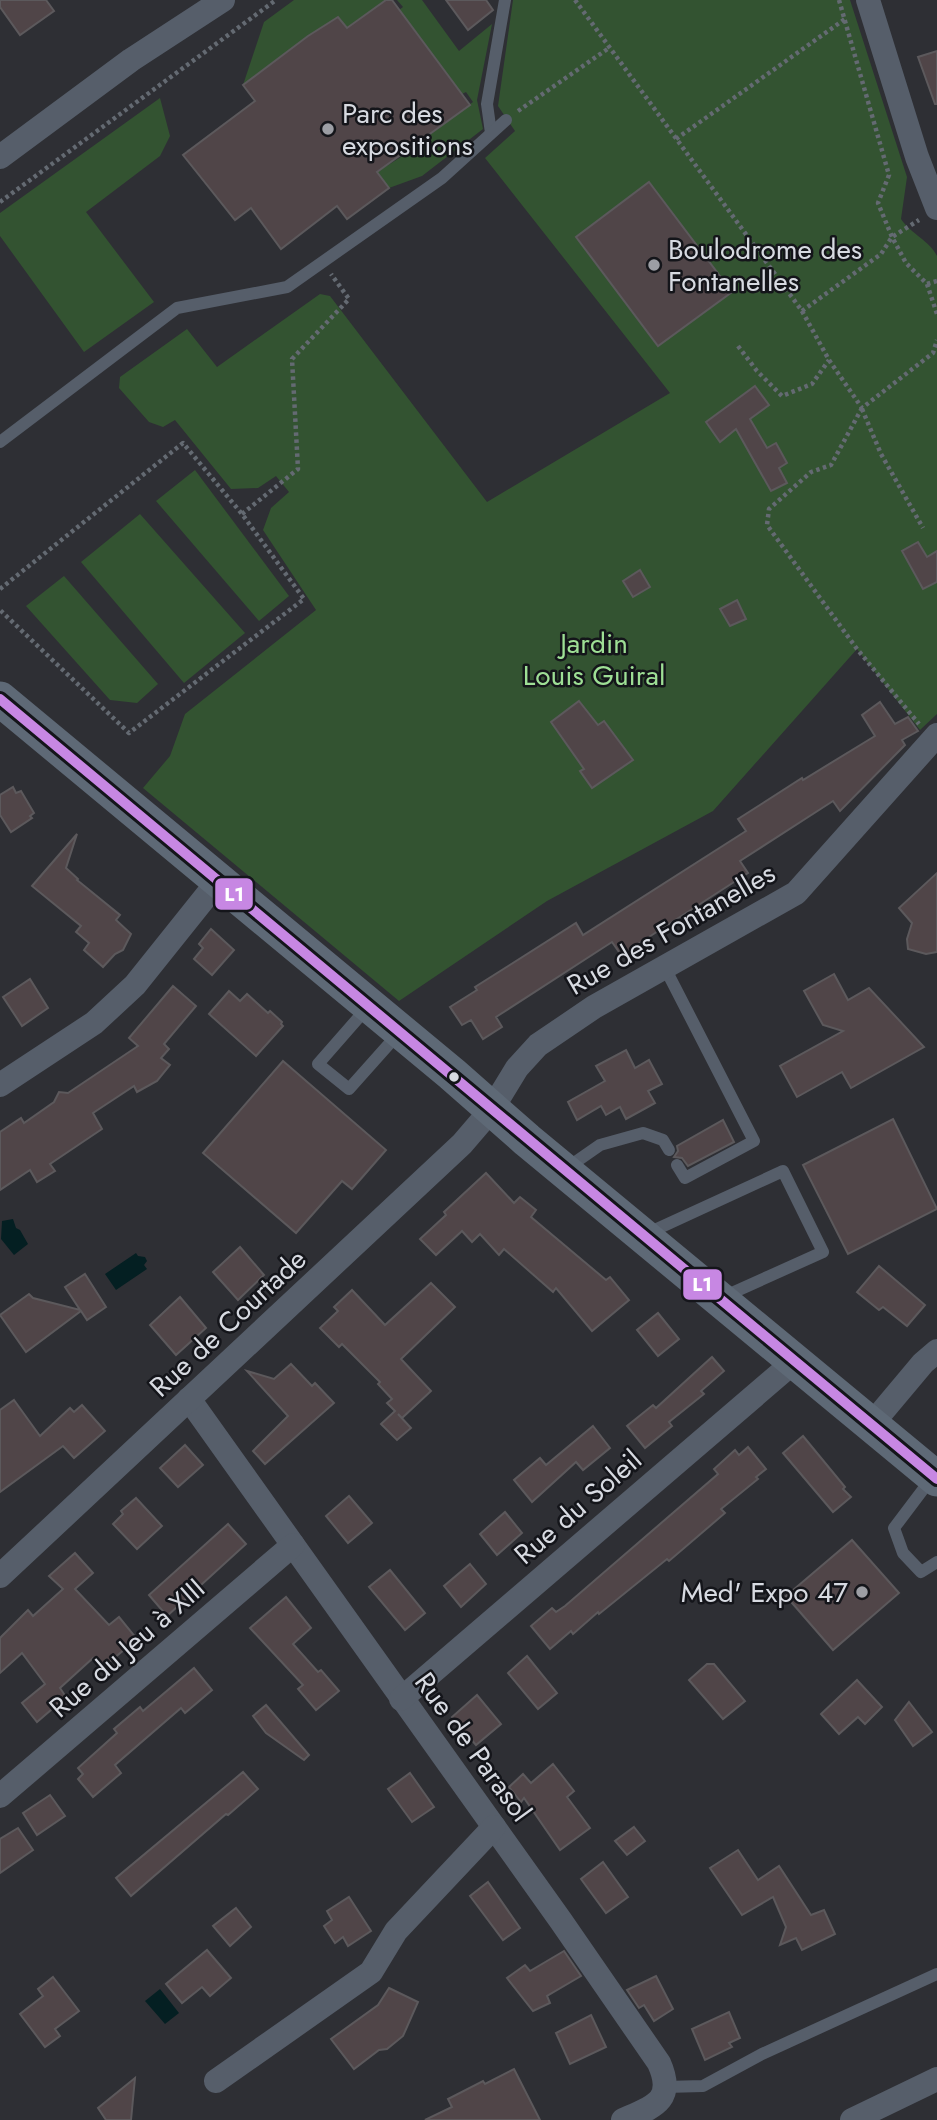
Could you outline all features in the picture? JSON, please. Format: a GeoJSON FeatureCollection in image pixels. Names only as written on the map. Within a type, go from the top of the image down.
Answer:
{"type":"FeatureCollection","features":[{"type":"Feature","properties":{"kind":"main road"},"geometry":{"type":"LineString","coordinates":[[0,699],[935,1477]]}},
{"type":"Feature","properties":{"kind":"street"},"geometry":{"type":"LineString","coordinates":[[0,157],[131,60],[223,0]]}},
{"type":"Feature","properties":{"kind":"street"},"geometry":{"type":"LineString","coordinates":[[868,0],[932,212]]}},
{"type":"Feature","properties":{"kind":"street","name":"Rue des Fontanelles"},"geometry":{"type":"LineString","coordinates":[[492,1110],[517,1068],[538,1045],[594,1007],[796,893],[932,739]]}},
{"type":"Feature","properties":{"kind":"street"},"geometry":{"type":"LineString","coordinates":[[0,1085],[94,1023],[135,985],[219,880]]}},
{"type":"Feature","properties":{"kind":"street","name":"Rue de Courtade"},"geometry":{"type":"LineString","coordinates":[[0,1576],[462,1144],[492,1110]]}},
{"type":"Feature","properties":{"kind":"street"},"geometry":{"type":"LineString","coordinates":[[871,1424],[923,1363],[937,1351]]}},
{"type":"Feature","properties":{"kind":"street","name":"Rue du Soleil"},"geometry":{"type":"LineString","coordinates":[[401,1699],[795,1361]]}},
{"type":"Feature","properties":{"kind":"street","name":"Rue de Parasol"},"geometry":{"type":"LineString","coordinates":[[189,1399],[659,2063],[666,2078],[665,2087]]}},
{"type":"Feature","properties":{"kind":"street","name":"Rue du Jeu à XIII"},"geometry":{"type":"LineString","coordinates":[[0,1796],[293,1545]]}},
{"type":"Feature","properties":{"kind":"street"},"geometry":{"type":"LineString","coordinates":[[216,2081],[371,1972],[396,1931],[494,1827]]}},
{"type":"Feature","properties":{"kind":"street"},"geometry":{"type":"LineString","coordinates":[[852,2120],[937,2079]]}},
{"type":"Feature","properties":{"kind":"street"},"geometry":{"type":"LineString","coordinates":[[623,2120],[656,2105],[664,2094],[665,2087]]}},
{"type":"Feature","properties":{"kind":"lane"},"geometry":{"type":"LineString","coordinates":[[491,133],[487,104],[505,0]]}},
{"type":"Feature","properties":{"kind":"lane"},"geometry":{"type":"LineString","coordinates":[[0,442],[177,308],[288,287],[442,178],[506,120]]}},
{"type":"Feature","properties":{"kind":"lane"},"geometry":{"type":"LineString","coordinates":[[664,966],[754,1140],[685,1178],[677,1165]]}},
{"type":"Feature","properties":{"kind":"lane"},"geometry":{"type":"LineString","coordinates":[[369,1005],[318,1064],[349,1089],[401,1031]]}},
{"type":"Feature","properties":{"kind":"lane"},"geometry":{"type":"LineString","coordinates":[[564,1170],[600,1145],[643,1133],[663,1140],[669,1150]]}},
{"type":"Feature","properties":{"kind":"lane"},"geometry":{"type":"LineString","coordinates":[[643,1235],[783,1171],[823,1252],[720,1298]]}},
{"type":"Feature","properties":{"kind":"lane"},"geometry":{"type":"LineString","coordinates":[[935,1477],[922,1488],[894,1528],[903,1553],[920,1572],[937,1562]]}},
{"type":"Feature","properties":{"kind":"lane"},"geometry":{"type":"LineString","coordinates":[[665,2087],[703,2086],[762,2054],[937,1974]]}},
{"type":"Feature","properties":{"kind":"path"},"geometry":{"type":"LineString","coordinates":[[0,202],[276,0]]}},
{"type":"Feature","properties":{"kind":"path"},"geometry":{"type":"LineString","coordinates":[[575,0],[802,311],[829,360],[862,408],[881,454],[923,528]]}},
{"type":"Feature","properties":{"kind":"path"},"geometry":{"type":"LineString","coordinates":[[839,0],[889,176],[878,203],[906,263],[927,284],[937,314]]}},
{"type":"Feature","properties":{"kind":"path"},"geometry":{"type":"LineString","coordinates":[[676,139],[845,19]]}},
{"type":"Feature","properties":{"kind":"path"},"geometry":{"type":"LineString","coordinates":[[506,120],[609,48]]}},
{"type":"Feature","properties":{"kind":"path"},"geometry":{"type":"LineString","coordinates":[[802,311],[881,254],[892,237],[932,212]]}},
{"type":"Feature","properties":{"kind":"path"},"geometry":{"type":"LineString","coordinates":[[242,514],[298,469],[292,359],[349,299],[323,262]]}},
{"type":"Feature","properties":{"kind":"path"},"geometry":{"type":"LineString","coordinates":[[927,284],[937,281]]}},
{"type":"Feature","properties":{"kind":"path"},"geometry":{"type":"LineString","coordinates":[[932,739],[857,649],[767,525],[769,509],[811,472],[831,464],[862,408],[933,353],[937,341]]}},
{"type":"Feature","properties":{"kind":"path"},"geometry":{"type":"LineString","coordinates":[[738,346],[782,396],[812,384],[829,360]]}},
{"type":"Feature","properties":{"kind":"path"},"geometry":{"type":"LineString","coordinates":[[0,589],[183,443],[242,514],[304,599],[129,733],[0,610]]}},
{"type":"Feature","properties":{"kind":"green space"},"geometry":{"type":"Polygon","coordinates":[[[294,0],[386,0],[352,24],[350,32],[338,17],[309,35],[243,85],[264,22],[294,0]]]}},
{"type":"Feature","properties":{"kind":"green space"},"geometry":{"type":"Polygon","coordinates":[[[397,0],[422,0],[459,51],[492,24],[477,100],[483,129],[422,176],[389,188],[377,172],[401,157],[398,153],[403,149],[406,153],[473,102],[466,92],[462,94],[399,10],[403,7],[397,0]]]}},
{"type":"Feature","properties":{"kind":"green space","name":"Jardin Louis Guiral"},"geometry":{"type":"Polygon","coordinates":[[[513,0],[850,0],[907,177],[901,219],[937,256],[937,714],[920,730],[857,649],[713,811],[547,901],[399,1001],[143,788],[170,756],[185,714],[316,610],[263,530],[271,508],[289,492],[276,476],[258,488],[231,489],[175,420],[163,427],[149,422],[119,388],[120,377],[187,329],[217,367],[320,294],[330,296],[487,502],[670,393],[485,158],[515,131],[498,106],[513,0]]]}},
{"type":"Feature","properties":{"kind":"green space"},"geometry":{"type":"Polygon","coordinates":[[[160,98],[170,136],[160,156],[86,212],[154,302],[84,352],[0,236],[0,213],[160,98]]]}},
{"type":"Feature","properties":{"kind":"green space"},"geometry":{"type":"Polygon","coordinates":[[[195,470],[289,596],[259,621],[156,501],[195,470]]]}},
{"type":"Feature","properties":{"kind":"green space"},"geometry":{"type":"Polygon","coordinates":[[[140,514],[245,633],[184,683],[81,562],[140,514]]]}},
{"type":"Feature","properties":{"kind":"green space"},"geometry":{"type":"Polygon","coordinates":[[[64,576],[158,684],[137,703],[110,700],[26,606],[64,576]]]}},
{"type":"Feature","properties":{"kind":"water"},"geometry":{"type":"Polygon","coordinates":[[[13,1219],[28,1244],[14,1255],[1,1239],[2,1221],[13,1219]]]}},
{"type":"Feature","properties":{"kind":"water"},"geometry":{"type":"Polygon","coordinates":[[[136,1253],[145,1257],[147,1261],[144,1265],[147,1269],[116,1290],[105,1274],[136,1253]]]}},
{"type":"Feature","properties":{"kind":"water"},"geometry":{"type":"Polygon","coordinates":[[[160,1989],[179,2013],[165,2024],[145,2001],[160,1989]]]}},
{"type":"Feature","properties":{"kind":"building"},"geometry":{"type":"Polygon","coordinates":[[[0,0],[46,0],[54,11],[20,35],[0,7],[0,0]]]}},
{"type":"Feature","properties":{"kind":"building","name":"Parc des expositions"},"geometry":{"type":"Polygon","coordinates":[[[386,0],[392,0],[470,105],[377,172],[389,188],[347,219],[337,206],[281,249],[251,208],[235,220],[183,155],[255,101],[243,85],[338,17],[347,28],[386,0]]]}},
{"type":"Feature","properties":{"kind":"building"},"geometry":{"type":"Polygon","coordinates":[[[446,0],[486,0],[493,10],[468,30],[446,0]]]}},
{"type":"Feature","properties":{"kind":"building"},"geometry":{"type":"Polygon","coordinates":[[[937,51],[937,104],[935,104],[918,57],[937,51]]]}},
{"type":"Feature","properties":{"kind":"building","name":"Boulodrome des Fontanelles"},"geometry":{"type":"Polygon","coordinates":[[[649,182],[732,292],[658,346],[576,237],[649,182]]]}},
{"type":"Feature","properties":{"kind":"building"},"geometry":{"type":"Polygon","coordinates":[[[755,386],[769,405],[750,419],[767,448],[776,443],[787,463],[779,468],[787,483],[771,491],[736,429],[720,442],[706,422],[755,386]]]}},
{"type":"Feature","properties":{"kind":"building"},"geometry":{"type":"Polygon","coordinates":[[[918,542],[927,557],[937,551],[937,582],[923,589],[902,551],[918,542]]]}},
{"type":"Feature","properties":{"kind":"building"},"geometry":{"type":"Polygon","coordinates":[[[640,570],[650,587],[633,597],[623,581],[640,570]]]}},
{"type":"Feature","properties":{"kind":"building"},"geometry":{"type":"Polygon","coordinates":[[[737,600],[746,619],[730,626],[720,609],[737,600]]]}},
{"type":"Feature","properties":{"kind":"building"},"geometry":{"type":"Polygon","coordinates":[[[579,701],[598,725],[604,721],[633,760],[592,788],[580,771],[584,769],[551,722],[579,701]]]}},
{"type":"Feature","properties":{"kind":"building"},"geometry":{"type":"Polygon","coordinates":[[[880,702],[895,724],[908,717],[918,731],[902,740],[905,745],[840,811],[833,801],[740,861],[748,873],[621,955],[612,942],[496,1017],[502,1027],[483,1039],[471,1020],[462,1025],[450,1007],[477,990],[475,987],[576,923],[583,935],[746,831],[738,819],[875,736],[862,715],[880,702]]]}},
{"type":"Feature","properties":{"kind":"building"},"geometry":{"type":"Polygon","coordinates":[[[13,787],[16,793],[21,791],[34,813],[30,816],[32,818],[11,832],[0,815],[0,795],[13,787]]]}},
{"type":"Feature","properties":{"kind":"building"},"geometry":{"type":"Polygon","coordinates":[[[77,834],[66,868],[120,915],[116,920],[131,934],[123,950],[115,954],[103,967],[84,950],[89,943],[76,932],[81,926],[32,886],[77,834]]]}},
{"type":"Feature","properties":{"kind":"building"},"geometry":{"type":"Polygon","coordinates":[[[937,873],[937,952],[926,954],[908,949],[907,939],[912,923],[899,908],[937,873]]]}},
{"type":"Feature","properties":{"kind":"building"},"geometry":{"type":"Polygon","coordinates":[[[211,929],[234,950],[212,975],[194,959],[203,948],[199,944],[211,929]]]}},
{"type":"Feature","properties":{"kind":"building"},"geometry":{"type":"Polygon","coordinates":[[[834,974],[848,1000],[869,988],[924,1047],[851,1088],[842,1072],[797,1097],[780,1066],[843,1031],[823,1025],[804,991],[834,974]]]}},
{"type":"Feature","properties":{"kind":"building"},"geometry":{"type":"Polygon","coordinates":[[[30,979],[48,1008],[22,1026],[3,997],[30,979]]]}},
{"type":"Feature","properties":{"kind":"building"},"geometry":{"type":"Polygon","coordinates":[[[173,986],[196,1006],[164,1044],[169,1049],[161,1058],[170,1065],[157,1081],[137,1092],[134,1086],[93,1113],[102,1129],[50,1164],[55,1171],[37,1182],[30,1170],[0,1190],[0,1132],[21,1118],[24,1123],[54,1102],[59,1092],[68,1093],[138,1046],[129,1038],[173,986]]]}},
{"type":"Feature","properties":{"kind":"building"},"geometry":{"type":"Polygon","coordinates":[[[229,991],[240,1001],[247,994],[282,1022],[283,1026],[256,1056],[209,1014],[229,991]]]}},
{"type":"Feature","properties":{"kind":"building"},"geometry":{"type":"Polygon","coordinates":[[[626,1050],[635,1068],[649,1060],[662,1084],[648,1091],[655,1103],[626,1119],[620,1107],[606,1115],[601,1106],[577,1120],[568,1102],[605,1081],[596,1066],[626,1050]]]}},
{"type":"Feature","properties":{"kind":"building"},"geometry":{"type":"Polygon","coordinates":[[[283,1061],[386,1150],[352,1189],[342,1181],[296,1233],[203,1153],[283,1061]]]}},
{"type":"Feature","properties":{"kind":"building"},"geometry":{"type":"Polygon","coordinates":[[[893,1119],[937,1209],[848,1254],[803,1165],[893,1119]]]}},
{"type":"Feature","properties":{"kind":"building"},"geometry":{"type":"Polygon","coordinates":[[[723,1120],[734,1142],[688,1166],[682,1158],[674,1157],[678,1151],[677,1146],[723,1120]]]}},
{"type":"Feature","properties":{"kind":"building"},"geometry":{"type":"Polygon","coordinates":[[[486,1173],[514,1203],[520,1197],[536,1210],[531,1217],[606,1280],[610,1277],[629,1300],[592,1331],[556,1288],[553,1292],[504,1249],[499,1255],[480,1234],[472,1242],[462,1231],[436,1255],[420,1239],[446,1215],[444,1212],[486,1173]]]}},
{"type":"Feature","properties":{"kind":"building"},"geometry":{"type":"Polygon","coordinates":[[[240,1247],[264,1275],[238,1300],[213,1272],[240,1247]]]}},
{"type":"Feature","properties":{"kind":"building"},"geometry":{"type":"Polygon","coordinates":[[[879,1266],[925,1305],[907,1326],[883,1307],[879,1310],[857,1292],[879,1266]]]}},
{"type":"Feature","properties":{"kind":"building"},"geometry":{"type":"Polygon","coordinates":[[[85,1274],[106,1307],[87,1320],[81,1311],[26,1352],[0,1315],[29,1294],[33,1298],[80,1310],[65,1287],[85,1274]]]}},
{"type":"Feature","properties":{"kind":"building"},"geometry":{"type":"Polygon","coordinates":[[[431,1283],[455,1307],[401,1359],[431,1391],[402,1418],[398,1414],[411,1428],[397,1440],[381,1424],[395,1411],[387,1403],[392,1399],[378,1384],[380,1382],[342,1344],[339,1347],[320,1328],[338,1311],[334,1307],[352,1290],[385,1325],[431,1283]]]}},
{"type":"Feature","properties":{"kind":"building"},"geometry":{"type":"Polygon","coordinates":[[[180,1297],[206,1328],[176,1355],[150,1325],[180,1297]]]}},
{"type":"Feature","properties":{"kind":"building"},"geometry":{"type":"Polygon","coordinates":[[[658,1313],[679,1339],[658,1356],[637,1330],[658,1313]]]}},
{"type":"Feature","properties":{"kind":"building"},"geometry":{"type":"Polygon","coordinates":[[[712,1357],[724,1371],[701,1391],[704,1394],[669,1422],[672,1426],[645,1448],[627,1426],[653,1405],[656,1408],[712,1357]]]}},
{"type":"Feature","properties":{"kind":"building"},"geometry":{"type":"Polygon","coordinates":[[[291,1364],[312,1386],[315,1383],[334,1403],[265,1464],[253,1451],[288,1416],[247,1371],[274,1379],[291,1364]]]}},
{"type":"Feature","properties":{"kind":"building"},"geometry":{"type":"Polygon","coordinates":[[[14,1400],[40,1436],[70,1408],[74,1412],[82,1405],[105,1431],[74,1458],[63,1446],[0,1492],[0,1410],[14,1400]]]}},
{"type":"Feature","properties":{"kind":"building"},"geometry":{"type":"Polygon","coordinates":[[[593,1426],[610,1448],[583,1470],[576,1462],[532,1502],[514,1480],[540,1458],[546,1465],[593,1426]]]}},
{"type":"Feature","properties":{"kind":"building"},"geometry":{"type":"Polygon","coordinates":[[[803,1436],[851,1497],[833,1512],[783,1453],[803,1436]]]}},
{"type":"Feature","properties":{"kind":"building"},"geometry":{"type":"Polygon","coordinates":[[[185,1445],[203,1465],[178,1487],[160,1468],[185,1445]]]}},
{"type":"Feature","properties":{"kind":"building"},"geometry":{"type":"Polygon","coordinates":[[[748,1447],[766,1469],[756,1477],[758,1479],[721,1509],[725,1513],[669,1561],[667,1559],[573,1634],[571,1631],[550,1649],[531,1626],[552,1608],[556,1612],[565,1606],[718,1474],[714,1469],[735,1450],[739,1455],[748,1447]]]}},
{"type":"Feature","properties":{"kind":"building"},"geometry":{"type":"Polygon","coordinates":[[[349,1496],[372,1523],[348,1543],[326,1516],[349,1496]]]}},
{"type":"Feature","properties":{"kind":"building"},"geometry":{"type":"Polygon","coordinates":[[[136,1498],[162,1526],[137,1549],[113,1524],[123,1514],[121,1511],[136,1498]]]}},
{"type":"Feature","properties":{"kind":"building"},"geometry":{"type":"Polygon","coordinates":[[[505,1512],[522,1533],[497,1555],[480,1534],[505,1512]]]}},
{"type":"Feature","properties":{"kind":"building"},"geometry":{"type":"Polygon","coordinates":[[[228,1524],[246,1544],[167,1616],[149,1595],[228,1524]]]}},
{"type":"Feature","properties":{"kind":"building"},"geometry":{"type":"Polygon","coordinates":[[[852,1540],[899,1593],[833,1650],[786,1596],[852,1540]]]}},
{"type":"Feature","properties":{"kind":"building"},"geometry":{"type":"Polygon","coordinates":[[[75,1553],[93,1573],[75,1589],[109,1625],[119,1617],[137,1639],[102,1668],[93,1658],[60,1688],[66,1697],[37,1722],[22,1703],[45,1684],[22,1653],[0,1673],[0,1638],[28,1610],[33,1616],[63,1589],[49,1576],[75,1553]]]}},
{"type":"Feature","properties":{"kind":"building"},"geometry":{"type":"Polygon","coordinates":[[[470,1564],[486,1584],[461,1607],[444,1586],[470,1564]]]}},
{"type":"Feature","properties":{"kind":"building"},"geometry":{"type":"Polygon","coordinates":[[[390,1570],[425,1613],[405,1630],[369,1587],[390,1570]]]}},
{"type":"Feature","properties":{"kind":"building"},"geometry":{"type":"Polygon","coordinates":[[[286,1597],[311,1628],[293,1644],[339,1691],[316,1710],[298,1689],[303,1685],[250,1628],[286,1597]]]}},
{"type":"Feature","properties":{"kind":"building"},"geometry":{"type":"Polygon","coordinates":[[[527,1656],[557,1693],[538,1709],[508,1673],[527,1656]]]}},
{"type":"Feature","properties":{"kind":"building"},"geometry":{"type":"Polygon","coordinates":[[[707,1664],[714,1664],[745,1701],[723,1719],[689,1680],[707,1664]]]}},
{"type":"Feature","properties":{"kind":"building"},"geometry":{"type":"Polygon","coordinates":[[[194,1668],[212,1690],[185,1713],[181,1708],[115,1765],[121,1773],[93,1797],[78,1779],[83,1774],[78,1768],[117,1733],[114,1729],[140,1707],[143,1711],[194,1668]]]}},
{"type":"Feature","properties":{"kind":"building"},"geometry":{"type":"Polygon","coordinates":[[[857,1680],[882,1707],[865,1724],[858,1717],[839,1734],[821,1714],[857,1680]]]}},
{"type":"Feature","properties":{"kind":"building"},"geometry":{"type":"Polygon","coordinates":[[[477,1695],[501,1724],[476,1745],[452,1717],[477,1695]]]}},
{"type":"Feature","properties":{"kind":"building"},"geometry":{"type":"Polygon","coordinates":[[[909,1702],[932,1732],[913,1746],[895,1720],[909,1702]]]}},
{"type":"Feature","properties":{"kind":"building"},"geometry":{"type":"Polygon","coordinates":[[[266,1705],[309,1755],[304,1760],[266,1733],[253,1716],[266,1705]]]}},
{"type":"Feature","properties":{"kind":"building"},"geometry":{"type":"Polygon","coordinates":[[[553,1764],[574,1791],[567,1797],[590,1828],[560,1850],[524,1798],[521,1802],[509,1787],[523,1774],[531,1783],[553,1764]]]}},
{"type":"Feature","properties":{"kind":"building"},"geometry":{"type":"Polygon","coordinates":[[[243,1772],[258,1789],[131,1896],[116,1878],[243,1772]]]}},
{"type":"Feature","properties":{"kind":"building"},"geometry":{"type":"Polygon","coordinates":[[[410,1773],[434,1807],[412,1822],[388,1789],[410,1773]]]}},
{"type":"Feature","properties":{"kind":"building"},"geometry":{"type":"Polygon","coordinates":[[[50,1795],[65,1816],[37,1835],[23,1813],[50,1795]]]}},
{"type":"Feature","properties":{"kind":"building"},"geometry":{"type":"Polygon","coordinates":[[[634,1827],[645,1841],[627,1855],[615,1841],[634,1827]]]}},
{"type":"Feature","properties":{"kind":"building"},"geometry":{"type":"Polygon","coordinates":[[[18,1828],[33,1850],[0,1873],[0,1839],[18,1828]]]}},
{"type":"Feature","properties":{"kind":"building"},"geometry":{"type":"Polygon","coordinates":[[[738,1850],[758,1880],[779,1866],[811,1915],[824,1910],[835,1934],[802,1950],[796,1938],[780,1945],[786,1927],[773,1897],[742,1915],[710,1868],[738,1850]]]}},
{"type":"Feature","properties":{"kind":"building"},"geometry":{"type":"Polygon","coordinates":[[[603,1862],[628,1897],[606,1913],[581,1879],[603,1862]]]}},
{"type":"Feature","properties":{"kind":"building"},"geometry":{"type":"Polygon","coordinates":[[[488,1882],[520,1928],[503,1940],[470,1896],[488,1882]]]}},
{"type":"Feature","properties":{"kind":"building"},"geometry":{"type":"Polygon","coordinates":[[[349,1897],[371,1931],[348,1946],[343,1937],[335,1943],[324,1926],[332,1920],[327,1911],[349,1897]]]}},
{"type":"Feature","properties":{"kind":"building"},"geometry":{"type":"Polygon","coordinates":[[[236,1908],[251,1927],[230,1946],[213,1926],[236,1908]]]}},
{"type":"Feature","properties":{"kind":"building"},"geometry":{"type":"Polygon","coordinates":[[[207,1950],[231,1978],[210,1996],[202,1987],[182,2003],[166,1984],[207,1950]]]}},
{"type":"Feature","properties":{"kind":"building"},"geometry":{"type":"Polygon","coordinates":[[[564,1951],[581,1976],[547,1996],[550,2003],[533,2011],[507,1978],[525,1965],[530,1971],[564,1951]]]}},
{"type":"Feature","properties":{"kind":"building"},"geometry":{"type":"Polygon","coordinates":[[[656,1976],[673,2009],[654,2021],[644,2005],[639,2008],[627,1990],[656,1976]]]}},
{"type":"Feature","properties":{"kind":"building"},"geometry":{"type":"Polygon","coordinates":[[[53,1977],[79,2011],[55,2029],[60,2036],[45,2047],[20,2014],[43,1996],[38,1989],[53,1977]]]}},
{"type":"Feature","properties":{"kind":"building"},"geometry":{"type":"Polygon","coordinates":[[[389,1988],[418,2002],[403,2036],[354,2069],[331,2039],[378,2005],[389,1988]]]}},
{"type":"Feature","properties":{"kind":"building"},"geometry":{"type":"Polygon","coordinates":[[[729,2012],[740,2038],[729,2043],[732,2047],[705,2060],[692,2029],[729,2012]]]}},
{"type":"Feature","properties":{"kind":"building"},"geometry":{"type":"Polygon","coordinates":[[[591,2015],[606,2047],[570,2064],[556,2033],[591,2015]]]}},
{"type":"Feature","properties":{"kind":"building"},"geometry":{"type":"Polygon","coordinates":[[[514,2069],[540,2120],[425,2120],[452,2107],[448,2099],[514,2069]]]}},
{"type":"Feature","properties":{"kind":"building"},"geometry":{"type":"Polygon","coordinates":[[[135,2078],[131,2120],[106,2120],[98,2108],[135,2078]]]}},
{"type":"Feature","properties":{"kind":"transit line","name":"L1"},"geometry":{"type":"LineString","coordinates":[[0,699],[937,1479]]}},
{"type":"Feature","properties":{"kind":"place","name":"Parc des expositions"},"geometry":{"type":"Point","coordinates":[328,129]}},
{"type":"Feature","properties":{"kind":"place","name":"Boulodrome des Fontanelles"},"geometry":{"type":"Point","coordinates":[654,265]}},
{"type":"Feature","properties":{"kind":"place","name":"Med' Expo 47"},"geometry":{"type":"Point","coordinates":[862,1592]}}]}
